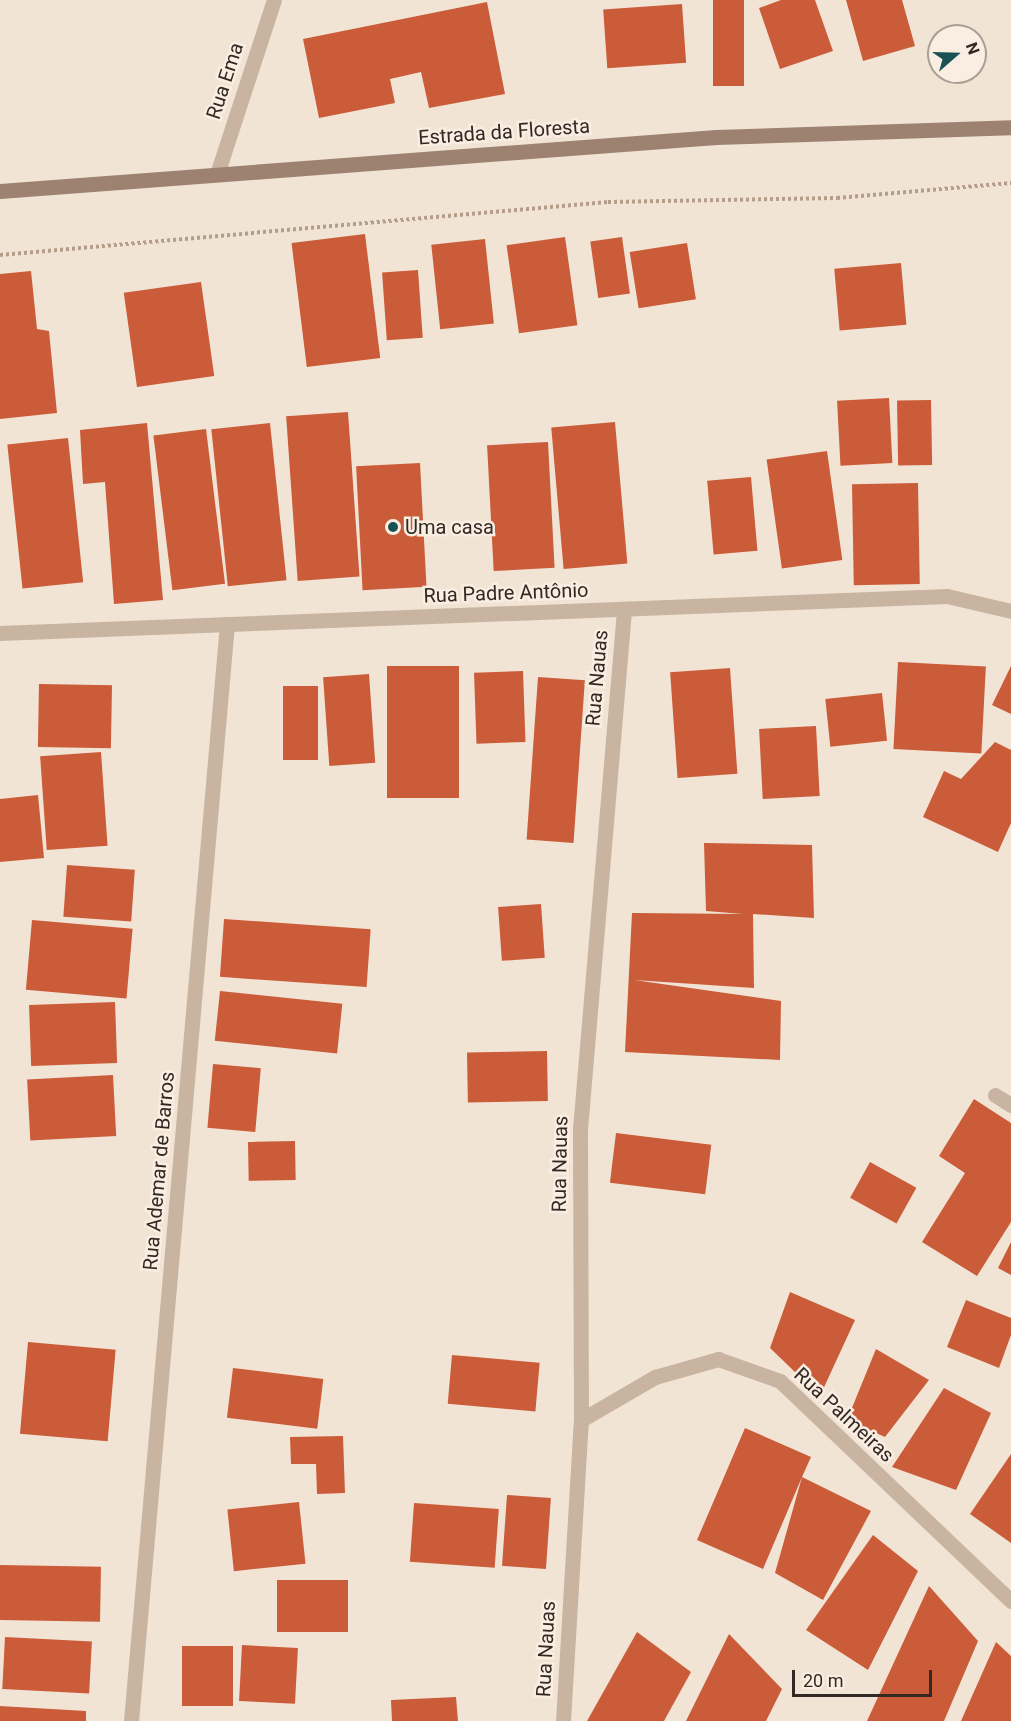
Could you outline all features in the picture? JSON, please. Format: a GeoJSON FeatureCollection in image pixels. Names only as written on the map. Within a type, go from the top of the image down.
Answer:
{"type":"FeatureCollection","features":[{"type":"Feature","properties":{"kind":"main road","name":"Estrada da Floresta"},"geometry":{"type":"LineString","coordinates":[[0,191],[716,137],[1011,127]]}},
{"type":"Feature","properties":{"kind":"street","name":"Rua Ema"},"geometry":{"type":"LineString","coordinates":[[217,174],[274,0]]}},
{"type":"Feature","properties":{"kind":"street","name":"Rua Padre Antônio"},"geometry":{"type":"LineString","coordinates":[[0,633],[947,596],[1011,611]]}},
{"type":"Feature","properties":{"kind":"street","name":"Rua Nauas"},"geometry":{"type":"LineString","coordinates":[[563,1721],[581,1420],[580,1129],[624,610]]}},
{"type":"Feature","properties":{"kind":"street","name":"Rua Ademar de Barros"},"geometry":{"type":"LineString","coordinates":[[131,1721],[227,624]]}},
{"type":"Feature","properties":{"kind":"street"},"geometry":{"type":"LineString","coordinates":[[994,1095],[1011,1106]]}},
{"type":"Feature","properties":{"kind":"street","name":"Rua Palmeiras"},"geometry":{"type":"LineString","coordinates":[[581,1420],[655,1377],[718,1359],[780,1381],[1011,1602]]}},
{"type":"Feature","properties":{"kind":"path"},"geometry":{"type":"LineString","coordinates":[[0,255],[608,202],[837,198],[1011,183]]}},
{"type":"Feature","properties":{"kind":"building"},"geometry":{"type":"Polygon","coordinates":[[[713,0],[744,0],[744,86],[713,86],[713,0]]]}},
{"type":"Feature","properties":{"kind":"building"},"geometry":{"type":"Polygon","coordinates":[[[781,0],[815,0],[833,51],[780,69],[759,8],[781,0]]]}},
{"type":"Feature","properties":{"kind":"building"},"geometry":{"type":"Polygon","coordinates":[[[846,0],[902,0],[915,46],[863,61],[846,0]]]}},
{"type":"Feature","properties":{"kind":"building"},"geometry":{"type":"Polygon","coordinates":[[[487,2],[505,94],[429,108],[421,72],[390,79],[395,103],[319,118],[303,39],[487,2]]]}},
{"type":"Feature","properties":{"kind":"building"},"geometry":{"type":"Polygon","coordinates":[[[682,4],[686,63],[607,68],[603,10],[682,4]]]}},
{"type":"Feature","properties":{"kind":"building"},"geometry":{"type":"Polygon","coordinates":[[[365,234],[380,358],[307,367],[292,243],[365,234]]]}},
{"type":"Feature","properties":{"kind":"building"},"geometry":{"type":"Polygon","coordinates":[[[565,237],[577,325],[519,333],[507,245],[565,237]]]}},
{"type":"Feature","properties":{"kind":"building"},"geometry":{"type":"Polygon","coordinates":[[[622,237],[630,293],[598,298],[590,241],[622,237]]]}},
{"type":"Feature","properties":{"kind":"building"},"geometry":{"type":"Polygon","coordinates":[[[485,239],[494,324],[440,329],[431,245],[485,239]]]}},
{"type":"Feature","properties":{"kind":"building"},"geometry":{"type":"Polygon","coordinates":[[[687,243],[696,299],[639,308],[630,252],[687,243]]]}},
{"type":"Feature","properties":{"kind":"building"},"geometry":{"type":"Polygon","coordinates":[[[901,263],[906,325],[840,331],[834,269],[901,263]]]}},
{"type":"Feature","properties":{"kind":"building"},"geometry":{"type":"Polygon","coordinates":[[[418,270],[423,338],[387,340],[382,273],[418,270]]]}},
{"type":"Feature","properties":{"kind":"building"},"geometry":{"type":"Polygon","coordinates":[[[31,271],[37,329],[49,331],[57,413],[0,419],[0,274],[31,271]]]}},
{"type":"Feature","properties":{"kind":"building"},"geometry":{"type":"Polygon","coordinates":[[[201,282],[214,376],[137,387],[124,293],[201,282]]]}},
{"type":"Feature","properties":{"kind":"building"},"geometry":{"type":"Polygon","coordinates":[[[889,398],[892,463],[840,466],[837,401],[889,398]]]}},
{"type":"Feature","properties":{"kind":"building"},"geometry":{"type":"Polygon","coordinates":[[[931,400],[932,465],[898,466],[897,401],[931,400]]]}},
{"type":"Feature","properties":{"kind":"building"},"geometry":{"type":"Polygon","coordinates":[[[348,412],[360,577],[298,581],[286,416],[348,412]]]}},
{"type":"Feature","properties":{"kind":"building"},"geometry":{"type":"Polygon","coordinates":[[[615,422],[627,563],[564,569],[551,428],[615,422]]]}},
{"type":"Feature","properties":{"kind":"building"},"geometry":{"type":"Polygon","coordinates":[[[147,423],[163,600],[114,604],[105,482],[83,484],[80,430],[147,423]]]}},
{"type":"Feature","properties":{"kind":"building"},"geometry":{"type":"Polygon","coordinates":[[[270,423],[287,580],[228,586],[211,429],[270,423]]]}},
{"type":"Feature","properties":{"kind":"building"},"geometry":{"type":"Polygon","coordinates":[[[206,429],[225,584],[172,590],[153,435],[206,429]]]}},
{"type":"Feature","properties":{"kind":"building"},"geometry":{"type":"Polygon","coordinates":[[[68,438],[83,582],[22,589],[7,444],[68,438]]]}},
{"type":"Feature","properties":{"kind":"building"},"geometry":{"type":"Polygon","coordinates":[[[548,442],[555,568],[494,571],[487,445],[548,442]]]}},
{"type":"Feature","properties":{"kind":"building"},"geometry":{"type":"Polygon","coordinates":[[[827,451],[842,560],[782,568],[767,459],[827,451]]]}},
{"type":"Feature","properties":{"kind":"building","name":"Uma casa"},"geometry":{"type":"Polygon","coordinates":[[[420,463],[426,587],[363,590],[356,466],[420,463]]]}},
{"type":"Feature","properties":{"kind":"building"},"geometry":{"type":"Polygon","coordinates":[[[751,477],[757,551],[714,555],[707,481],[751,477]]]}},
{"type":"Feature","properties":{"kind":"building"},"geometry":{"type":"Polygon","coordinates":[[[918,483],[920,584],[854,585],[852,484],[918,483]]]}},
{"type":"Feature","properties":{"kind":"building"},"geometry":{"type":"Polygon","coordinates":[[[898,662],[986,667],[981,753],[893,749],[898,662]]]}},
{"type":"Feature","properties":{"kind":"building"},"geometry":{"type":"Polygon","coordinates":[[[387,666],[459,666],[459,798],[387,798],[387,666]]]}},
{"type":"Feature","properties":{"kind":"building"},"geometry":{"type":"Polygon","coordinates":[[[1011,666],[1011,714],[992,705],[1011,666]]]}},
{"type":"Feature","properties":{"kind":"building"},"geometry":{"type":"Polygon","coordinates":[[[730,668],[737,774],[678,778],[670,672],[730,668]]]}},
{"type":"Feature","properties":{"kind":"building"},"geometry":{"type":"Polygon","coordinates":[[[523,671],[525,742],[477,744],[474,673],[523,671]]]}},
{"type":"Feature","properties":{"kind":"building"},"geometry":{"type":"Polygon","coordinates":[[[369,674],[375,763],[329,766],[323,677],[369,674]]]}},
{"type":"Feature","properties":{"kind":"building"},"geometry":{"type":"Polygon","coordinates":[[[538,677],[585,680],[574,843],[527,840],[538,677]]]}},
{"type":"Feature","properties":{"kind":"building"},"geometry":{"type":"Polygon","coordinates":[[[39,684],[112,685],[111,748],[38,747],[39,684]]]}},
{"type":"Feature","properties":{"kind":"building"},"geometry":{"type":"Polygon","coordinates":[[[283,686],[318,686],[318,760],[283,760],[283,686]]]}},
{"type":"Feature","properties":{"kind":"building"},"geometry":{"type":"Polygon","coordinates":[[[882,693],[887,741],[830,747],[825,699],[882,693]]]}},
{"type":"Feature","properties":{"kind":"building"},"geometry":{"type":"Polygon","coordinates":[[[816,726],[820,796],[763,799],[759,729],[816,726]]]}},
{"type":"Feature","properties":{"kind":"building"},"geometry":{"type":"Polygon","coordinates":[[[995,742],[1011,750],[1011,823],[998,852],[923,817],[944,771],[961,779],[995,742]]]}},
{"type":"Feature","properties":{"kind":"building"},"geometry":{"type":"Polygon","coordinates":[[[101,752],[108,846],[47,850],[40,756],[101,752]]]}},
{"type":"Feature","properties":{"kind":"building"},"geometry":{"type":"Polygon","coordinates":[[[38,795],[44,858],[0,862],[0,799],[38,795]]]}},
{"type":"Feature","properties":{"kind":"building"},"geometry":{"type":"Polygon","coordinates":[[[704,843],[812,845],[814,918],[753,914],[754,988],[634,980],[781,1001],[780,1060],[625,1052],[632,913],[743,914],[706,911],[704,843]]]}},
{"type":"Feature","properties":{"kind":"building"},"geometry":{"type":"Polygon","coordinates":[[[67,865],[135,870],[131,922],[63,917],[67,865]]]}},
{"type":"Feature","properties":{"kind":"building"},"geometry":{"type":"Polygon","coordinates":[[[541,904],[545,958],[502,961],[498,907],[541,904]]]}},
{"type":"Feature","properties":{"kind":"building"},"geometry":{"type":"Polygon","coordinates":[[[224,919],[371,929],[367,987],[220,977],[224,919]]]}},
{"type":"Feature","properties":{"kind":"building"},"geometry":{"type":"Polygon","coordinates":[[[32,920],[133,929],[127,999],[26,990],[32,920]]]}},
{"type":"Feature","properties":{"kind":"building"},"geometry":{"type":"Polygon","coordinates":[[[220,991],[342,1004],[337,1054],[215,1041],[220,991]]]}},
{"type":"Feature","properties":{"kind":"building"},"geometry":{"type":"Polygon","coordinates":[[[115,1002],[117,1063],[31,1066],[29,1005],[115,1002]]]}},
{"type":"Feature","properties":{"kind":"building"},"geometry":{"type":"Polygon","coordinates":[[[547,1051],[548,1101],[468,1102],[467,1052],[547,1051]]]}},
{"type":"Feature","properties":{"kind":"building"},"geometry":{"type":"Polygon","coordinates":[[[213,1064],[261,1068],[255,1132],[207,1128],[213,1064]]]}},
{"type":"Feature","properties":{"kind":"building"},"geometry":{"type":"Polygon","coordinates":[[[113,1075],[116,1136],[30,1140],[27,1080],[113,1075]]]}},
{"type":"Feature","properties":{"kind":"building"},"geometry":{"type":"Polygon","coordinates":[[[974,1099],[1011,1123],[1011,1222],[977,1276],[922,1242],[965,1173],[939,1156],[974,1099]]]}},
{"type":"Feature","properties":{"kind":"building"},"geometry":{"type":"Polygon","coordinates":[[[616,1133],[711,1145],[705,1194],[610,1183],[616,1133]]]}},
{"type":"Feature","properties":{"kind":"building"},"geometry":{"type":"Polygon","coordinates":[[[295,1141],[296,1180],[249,1181],[248,1142],[295,1141]]]}},
{"type":"Feature","properties":{"kind":"building"},"geometry":{"type":"Polygon","coordinates":[[[870,1162],[916,1188],[896,1224],[850,1198],[870,1162]]]}},
{"type":"Feature","properties":{"kind":"building"},"geometry":{"type":"Polygon","coordinates":[[[1011,1242],[1011,1275],[998,1268],[1011,1242]]]}},
{"type":"Feature","properties":{"kind":"building"},"geometry":{"type":"Polygon","coordinates":[[[790,1292],[855,1320],[820,1396],[770,1348],[790,1292]]]}},
{"type":"Feature","properties":{"kind":"building"},"geometry":{"type":"Polygon","coordinates":[[[966,1300],[1011,1318],[1011,1335],[999,1368],[947,1347],[966,1300]]]}},
{"type":"Feature","properties":{"kind":"building"},"geometry":{"type":"Polygon","coordinates":[[[28,1342],[116,1350],[108,1441],[20,1434],[28,1342]]]}},
{"type":"Feature","properties":{"kind":"building"},"geometry":{"type":"Polygon","coordinates":[[[876,1349],[929,1380],[885,1437],[847,1420],[876,1349]]]}},
{"type":"Feature","properties":{"kind":"building"},"geometry":{"type":"Polygon","coordinates":[[[452,1355],[540,1363],[535,1411],[448,1404],[452,1355]]]}},
{"type":"Feature","properties":{"kind":"building"},"geometry":{"type":"Polygon","coordinates":[[[233,1368],[323,1379],[317,1429],[227,1418],[233,1368]]]}},
{"type":"Feature","properties":{"kind":"building"},"geometry":{"type":"Polygon","coordinates":[[[944,1388],[991,1413],[956,1490],[892,1467],[944,1388]]]}},
{"type":"Feature","properties":{"kind":"building"},"geometry":{"type":"Polygon","coordinates":[[[745,1428],[811,1457],[763,1569],[697,1540],[745,1428]]]}},
{"type":"Feature","properties":{"kind":"building"},"geometry":{"type":"Polygon","coordinates":[[[343,1436],[345,1493],[317,1494],[316,1464],[291,1464],[290,1437],[343,1436]]]}},
{"type":"Feature","properties":{"kind":"building"},"geometry":{"type":"Polygon","coordinates":[[[1011,1454],[1011,1543],[970,1514],[1011,1454]]]}},
{"type":"Feature","properties":{"kind":"building"},"geometry":{"type":"Polygon","coordinates":[[[802,1477],[871,1511],[823,1600],[775,1573],[802,1477]]]}},
{"type":"Feature","properties":{"kind":"building"},"geometry":{"type":"Polygon","coordinates":[[[507,1495],[551,1498],[546,1569],[502,1566],[507,1495]]]}},
{"type":"Feature","properties":{"kind":"building"},"geometry":{"type":"Polygon","coordinates":[[[299,1502],[305,1564],[234,1571],[227,1510],[299,1502]]]}},
{"type":"Feature","properties":{"kind":"building"},"geometry":{"type":"Polygon","coordinates":[[[414,1503],[499,1509],[495,1568],[410,1562],[414,1503]]]}},
{"type":"Feature","properties":{"kind":"building"},"geometry":{"type":"Polygon","coordinates":[[[873,1535],[918,1571],[868,1670],[806,1630],[873,1535]]]}},
{"type":"Feature","properties":{"kind":"building"},"geometry":{"type":"Polygon","coordinates":[[[0,1565],[101,1567],[100,1622],[0,1620],[0,1565]]]}},
{"type":"Feature","properties":{"kind":"building"},"geometry":{"type":"Polygon","coordinates":[[[277,1580],[348,1580],[348,1632],[277,1632],[277,1580]]]}},
{"type":"Feature","properties":{"kind":"building"},"geometry":{"type":"Polygon","coordinates":[[[929,1586],[978,1641],[944,1721],[867,1721],[929,1586]]]}},
{"type":"Feature","properties":{"kind":"building"},"geometry":{"type":"Polygon","coordinates":[[[637,1632],[691,1672],[664,1721],[587,1721],[637,1632]]]}},
{"type":"Feature","properties":{"kind":"building"},"geometry":{"type":"Polygon","coordinates":[[[729,1634],[782,1689],[766,1721],[686,1721],[729,1634]]]}},
{"type":"Feature","properties":{"kind":"building"},"geometry":{"type":"Polygon","coordinates":[[[5,1637],[92,1642],[89,1693],[2,1689],[5,1637]]]}},
{"type":"Feature","properties":{"kind":"building"},"geometry":{"type":"Polygon","coordinates":[[[996,1642],[1011,1656],[1011,1721],[961,1721],[996,1642]]]}},
{"type":"Feature","properties":{"kind":"building"},"geometry":{"type":"Polygon","coordinates":[[[242,1645],[298,1648],[295,1704],[239,1701],[242,1645]]]}},
{"type":"Feature","properties":{"kind":"building"},"geometry":{"type":"Polygon","coordinates":[[[182,1646],[233,1646],[233,1706],[182,1706],[182,1646]]]}},
{"type":"Feature","properties":{"kind":"building"},"geometry":{"type":"Polygon","coordinates":[[[456,1697],[458,1721],[392,1721],[391,1700],[456,1697]]]}},
{"type":"Feature","properties":{"kind":"building"},"geometry":{"type":"Polygon","coordinates":[[[0,1706],[86,1711],[86,1721],[0,1721],[0,1706]]]}},
{"type":"Feature","properties":{"kind":"place","name":"Uma casa"},"geometry":{"type":"Point","coordinates":[393,527]}}]}
